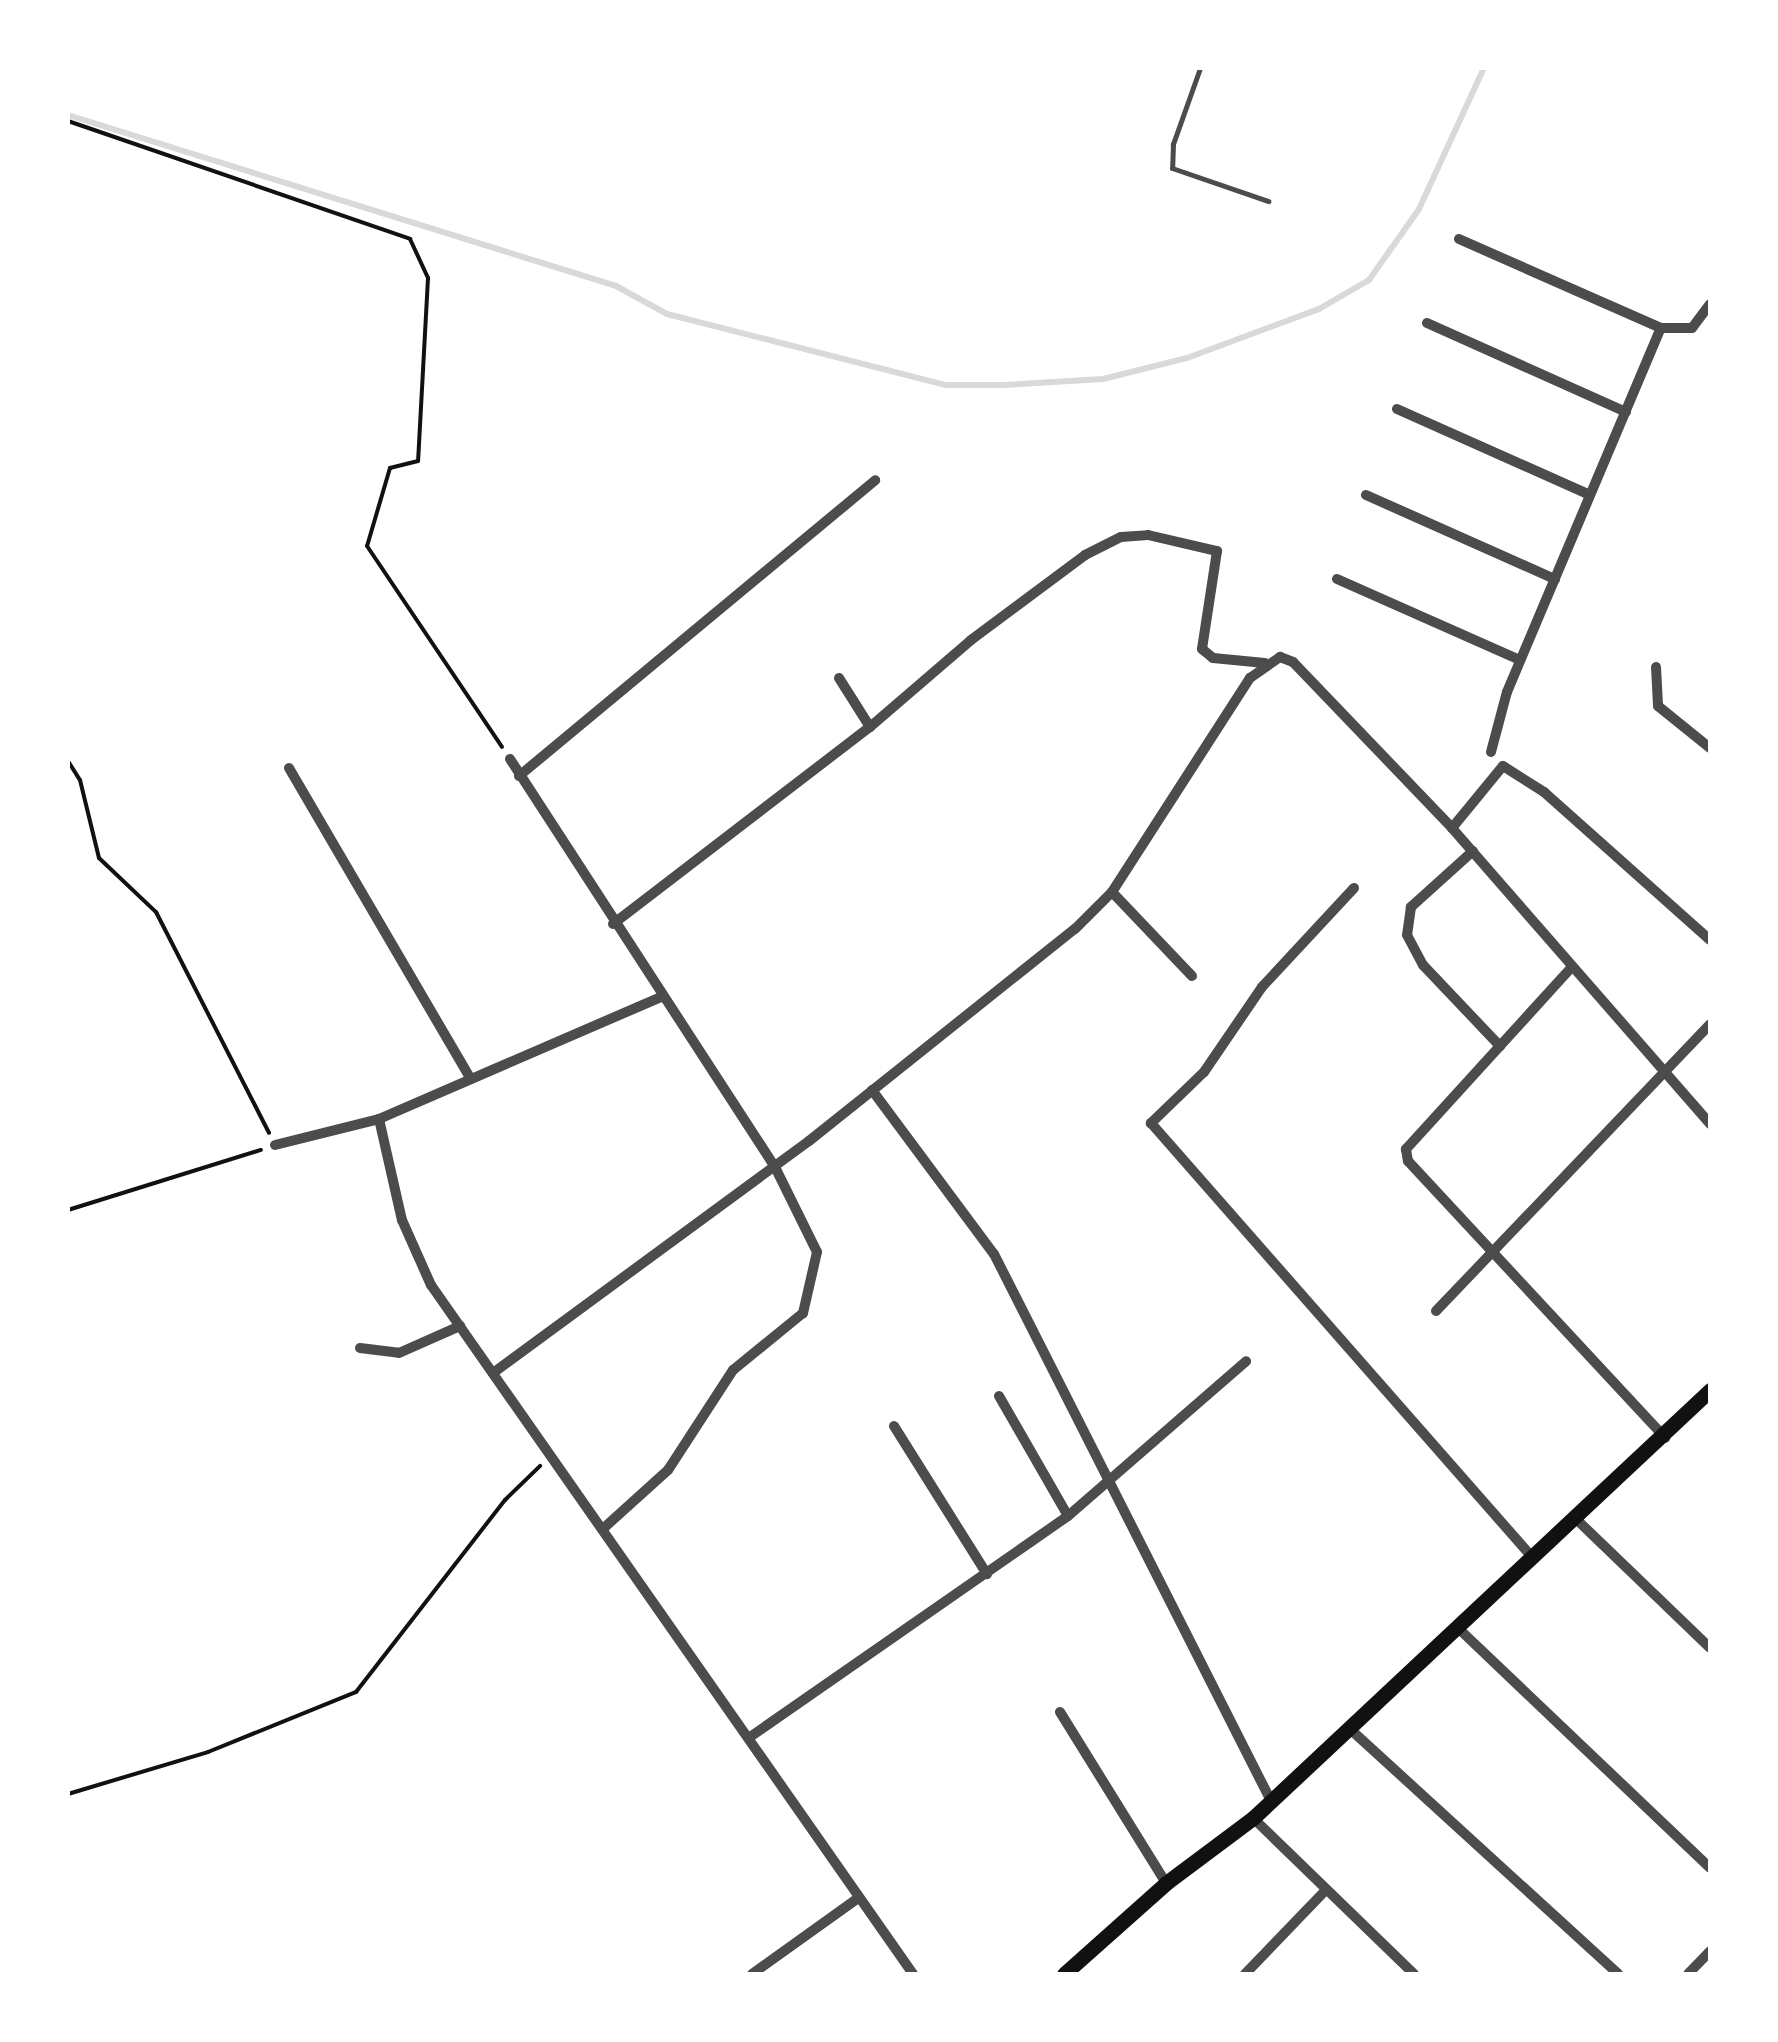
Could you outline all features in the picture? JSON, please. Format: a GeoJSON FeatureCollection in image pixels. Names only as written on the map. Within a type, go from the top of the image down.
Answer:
{"type":"FeatureCollection","features":[{"type":"Feature","properties":{"kind":"main road"},"geometry":{"type":"LineString","coordinates":[[1064,1974],[1166,1884],[1253,1818],[1665,1438],[1710,1390]]}},
{"type":"Feature","properties":{"kind":"street"},"geometry":{"type":"LineString","coordinates":[[1458,239],[1661,328],[1692,328],[1710,304]]}},
{"type":"Feature","properties":{"kind":"street"},"geometry":{"type":"LineString","coordinates":[[1427,323],[1626,412]]}},
{"type":"Feature","properties":{"kind":"street"},"geometry":{"type":"LineString","coordinates":[[1492,752],[1492,730],[1661,328]]}},
{"type":"Feature","properties":{"kind":"street"},"geometry":{"type":"LineString","coordinates":[[1397,409],[1590,494]]}},
{"type":"Feature","properties":{"kind":"street"},"geometry":{"type":"LineString","coordinates":[[519,776],[875,480]]}},
{"type":"Feature","properties":{"kind":"street"},"geometry":{"type":"LineString","coordinates":[[1366,495],[1555,579]]}},
{"type":"Feature","properties":{"kind":"street"},"geometry":{"type":"LineString","coordinates":[[613,924],[870,727],[972,640],[1085,555],[1121,536],[1148,535],[1217,551],[1202,650],[1214,658],[1265,663],[1280,657],[1294,662],[1473,851],[1570,970],[1710,1124]]}},
{"type":"Feature","properties":{"kind":"street"},"geometry":{"type":"LineString","coordinates":[[1337,580],[1520,660]]}},
{"type":"Feature","properties":{"kind":"street"},"geometry":{"type":"LineString","coordinates":[[493,1373],[872,1090],[1112,892],[1194,771],[1226,710],[1265,663]]}},
{"type":"Feature","properties":{"kind":"street"},"geometry":{"type":"LineString","coordinates":[[1656,667],[1658,706],[1710,748]]}},
{"type":"Feature","properties":{"kind":"street"},"geometry":{"type":"LineString","coordinates":[[839,678],[870,727]]}},
{"type":"Feature","properties":{"kind":"street"},"geometry":{"type":"LineString","coordinates":[[510,759],[613,924],[774,1165],[816,1241],[803,1313],[734,1370],[668,1470],[605,1526]]}},
{"type":"Feature","properties":{"kind":"street"},"geometry":{"type":"LineString","coordinates":[[1452,828],[1503,766],[1544,792],[1710,940]]}},
{"type":"Feature","properties":{"kind":"street"},"geometry":{"type":"LineString","coordinates":[[289,768],[471,1079]]}},
{"type":"Feature","properties":{"kind":"street"},"geometry":{"type":"LineString","coordinates":[[1473,851],[1411,906],[1407,936],[1423,965],[1500,1046]]}},
{"type":"Feature","properties":{"kind":"street"},"geometry":{"type":"LineString","coordinates":[[1354,888],[1262,987],[1204,1072],[1151,1123],[1532,1557]]}},
{"type":"Feature","properties":{"kind":"street"},"geometry":{"type":"LineString","coordinates":[[1112,892],[1192,976]]}},
{"type":"Feature","properties":{"kind":"street"},"geometry":{"type":"LineString","coordinates":[[1570,970],[1406,1149],[1418,1174],[1490,1256],[1665,1438]]}},
{"type":"Feature","properties":{"kind":"street"},"geometry":{"type":"LineString","coordinates":[[276,1146],[379,1119],[661,997]]}},
{"type":"Feature","properties":{"kind":"street"},"geometry":{"type":"LineString","coordinates":[[1436,1311],[1665,1076],[1710,1024]]}},
{"type":"Feature","properties":{"kind":"street"},"geometry":{"type":"LineString","coordinates":[[872,1090],[994,1254],[1271,1801]]}},
{"type":"Feature","properties":{"kind":"street"},"geometry":{"type":"LineString","coordinates":[[379,1119],[413,1254],[914,1974]]}},
{"type":"Feature","properties":{"kind":"street"},"geometry":{"type":"LineString","coordinates":[[360,1348],[399,1353],[460,1326]]}},
{"type":"Feature","properties":{"kind":"street"},"geometry":{"type":"LineString","coordinates":[[750,1738],[1068,1516],[1246,1360]]}},
{"type":"Feature","properties":{"kind":"street"},"geometry":{"type":"LineString","coordinates":[[1000,1396],[1068,1516]]}},
{"type":"Feature","properties":{"kind":"street"},"geometry":{"type":"LineString","coordinates":[[894,1426],[987,1574]]}},
{"type":"Feature","properties":{"kind":"street"},"geometry":{"type":"LineString","coordinates":[[1576,1518],[1710,1648]]}},
{"type":"Feature","properties":{"kind":"street"},"geometry":{"type":"LineString","coordinates":[[1458,1628],[1710,1868]]}},
{"type":"Feature","properties":{"kind":"street"},"geometry":{"type":"LineString","coordinates":[[1060,1712],[1166,1884]]}},
{"type":"Feature","properties":{"kind":"street"},"geometry":{"type":"LineString","coordinates":[[1350,1729],[1618,1974]]}},
{"type":"Feature","properties":{"kind":"street"},"geometry":{"type":"LineString","coordinates":[[1253,1818],[1414,1974]]}},
{"type":"Feature","properties":{"kind":"street"},"geometry":{"type":"LineString","coordinates":[[1245,1974],[1325,1891]]}},
{"type":"Feature","properties":{"kind":"street"},"geometry":{"type":"LineString","coordinates":[[752,1974],[858,1898]]}},
{"type":"Feature","properties":{"kind":"street"},"geometry":{"type":"LineString","coordinates":[[1688,1974],[1710,1951]]}},
{"type":"Feature","properties":{"kind":"lane"},"geometry":{"type":"LineString","coordinates":[[1200,68],[1173,144],[1172,168],[1268,201]]}},
{"type":"Feature","properties":{"kind":"path"},"geometry":{"type":"LineString","coordinates":[[68,122],[410,239],[428,278],[418,461],[390,468],[368,546],[389,572],[510,759]]}},
{"type":"Feature","properties":{"kind":"path"},"geometry":{"type":"LineString","coordinates":[[68,761],[80,780],[100,858],[156,912],[276,1146],[68,1210]]}},
{"type":"Feature","properties":{"kind":"path"},"geometry":{"type":"LineString","coordinates":[[68,1794],[208,1752],[356,1692],[505,1500],[551,1456]]}},
{"type":"Feature","properties":{"kind":"waterway"},"geometry":{"type":"LineString","coordinates":[[68,115],[616,286],[667,314],[945,385],[1004,385],[1103,379],[1187,358],[1319,309],[1369,280],[1419,209],[1484,68]]}}]}
